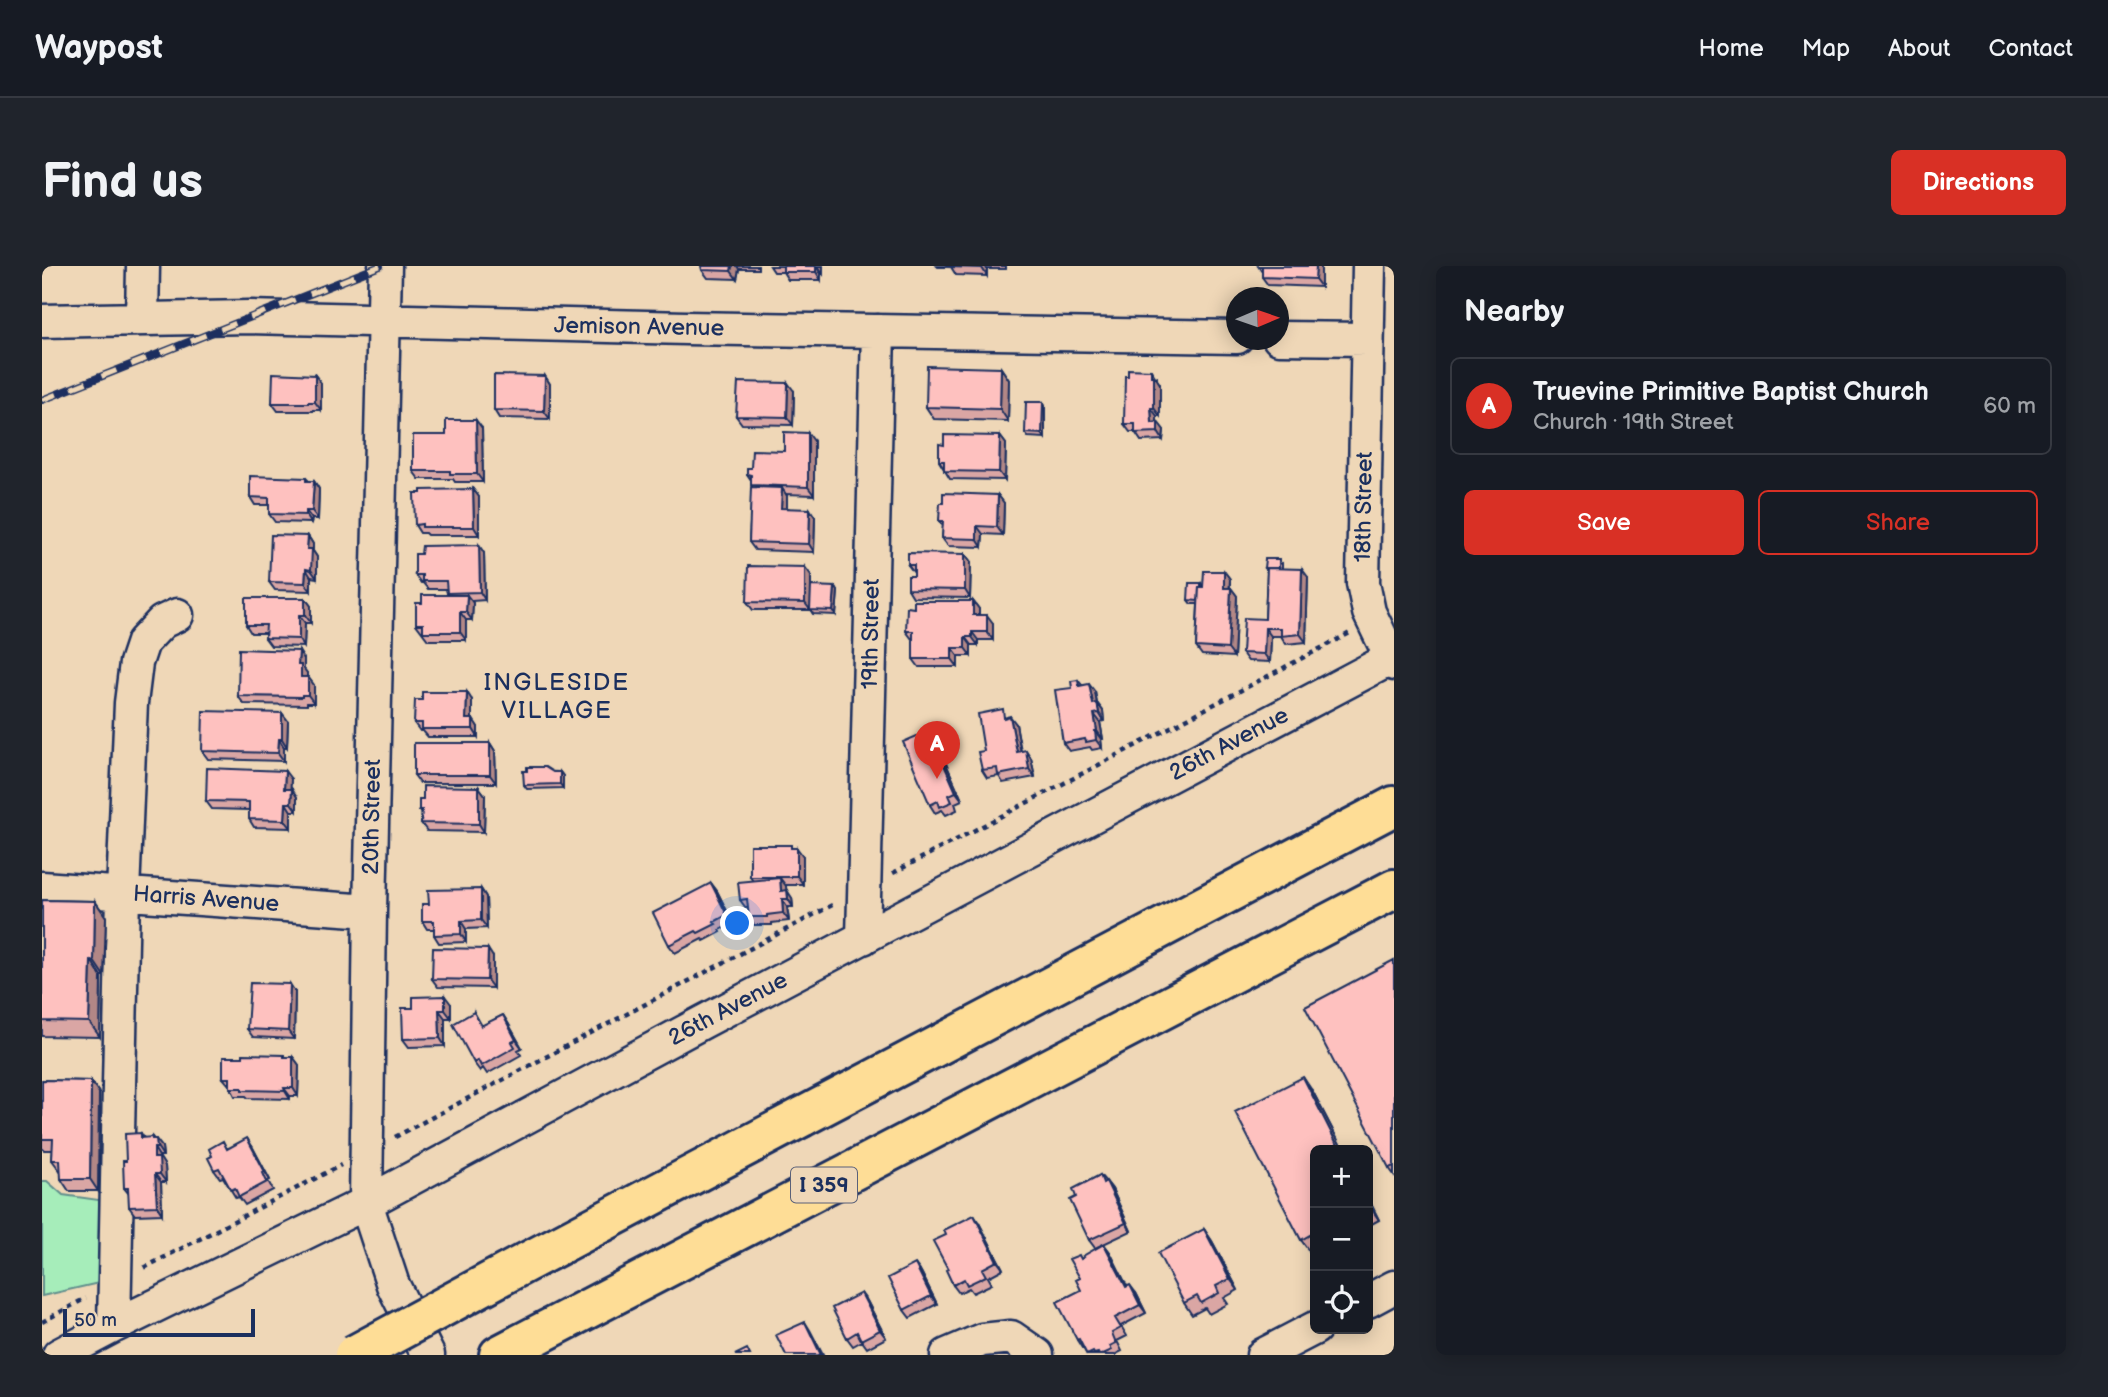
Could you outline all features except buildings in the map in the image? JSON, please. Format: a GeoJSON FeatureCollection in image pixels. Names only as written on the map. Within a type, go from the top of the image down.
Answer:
{"type":"FeatureCollection","features":[{"type":"Feature","properties":{"kind":"highway"},"geometry":{"type":"LineString","coordinates":[[355,1355],[525,1262],[1394,806]]}},
{"type":"Feature","properties":{"kind":"highway","name":"I 359"},"geometry":{"type":"LineString","coordinates":[[499,1355],[1394,889]]}},
{"type":"Feature","properties":{"kind":"street"},"geometry":{"type":"LineString","coordinates":[[142,319],[143,266]]}},
{"type":"Feature","properties":{"kind":"street","name":"20th Street"},"geometry":{"type":"LineString","coordinates":[[385,266],[366,1202],[393,1285],[428,1355]]}},
{"type":"Feature","properties":{"kind":"street","name":"18th Street"},"geometry":{"type":"LineString","coordinates":[[1369,266],[1363,583],[1369,612],[1393,660]]}},
{"type":"Feature","properties":{"kind":"street","name":"Jemison Avenue"},"geometry":{"type":"LineString","coordinates":[[42,321],[249,317],[1226,337]]}},
{"type":"Feature","properties":{"kind":"street","name":"19th Street"},"geometry":{"type":"LineString","coordinates":[[863,937],[878,331]]}},
{"type":"Feature","properties":{"kind":"street"},"geometry":{"type":"LineString","coordinates":[[1289,338],[1367,340]]}},
{"type":"Feature","properties":{"kind":"street"},"geometry":{"type":"LineString","coordinates":[[114,1326],[123,893],[131,703],[136,663],[143,642],[162,622],[177,615]]}},
{"type":"Feature","properties":{"kind":"street","name":"26th Avenue"},"geometry":{"type":"LineString","coordinates":[[59,1355],[366,1202],[863,937],[1393,660]]}},
{"type":"Feature","properties":{"kind":"street","name":"Harris Avenue"},"geometry":{"type":"LineString","coordinates":[[42,888],[370,911]]}},
{"type":"Feature","properties":{"kind":"street"},"geometry":{"type":"LineString","coordinates":[[1373,1298],[1394,1287]]}},
{"type":"Feature","properties":{"kind":"street"},"geometry":{"type":"LineString","coordinates":[[1264,1355],[1310,1331]]}},
{"type":"Feature","properties":{"kind":"street"},"geometry":{"type":"LineString","coordinates":[[947,1355],[982,1340],[1012,1337],[1037,1355]]}},
{"type":"Feature","properties":{"kind":"path"},"geometry":{"type":"LineString","coordinates":[[42,1322],[1373,621]]}},
{"type":"Feature","properties":{"kind":"green space"},"geometry":{"type":"Polygon","coordinates":[[[42,1181],[47,1181],[63,1195],[99,1200],[99,1283],[42,1296],[42,1181]]]}},
{"type":"Feature","properties":{"kind":"railway"},"geometry":{"type":"LineString","coordinates":[[42,400],[380,266]]}},
{"type":"Feature","properties":{"kind":"place","name":"Truevine Primitive Baptist Church"},"geometry":{"type":"Point","coordinates":[937,779]}},
{"type":"Feature","properties":{"kind":"district","name":"INGLESIDE VILLAGE"},"geometry":{"type":"Point","coordinates":[557,696]}}]}
